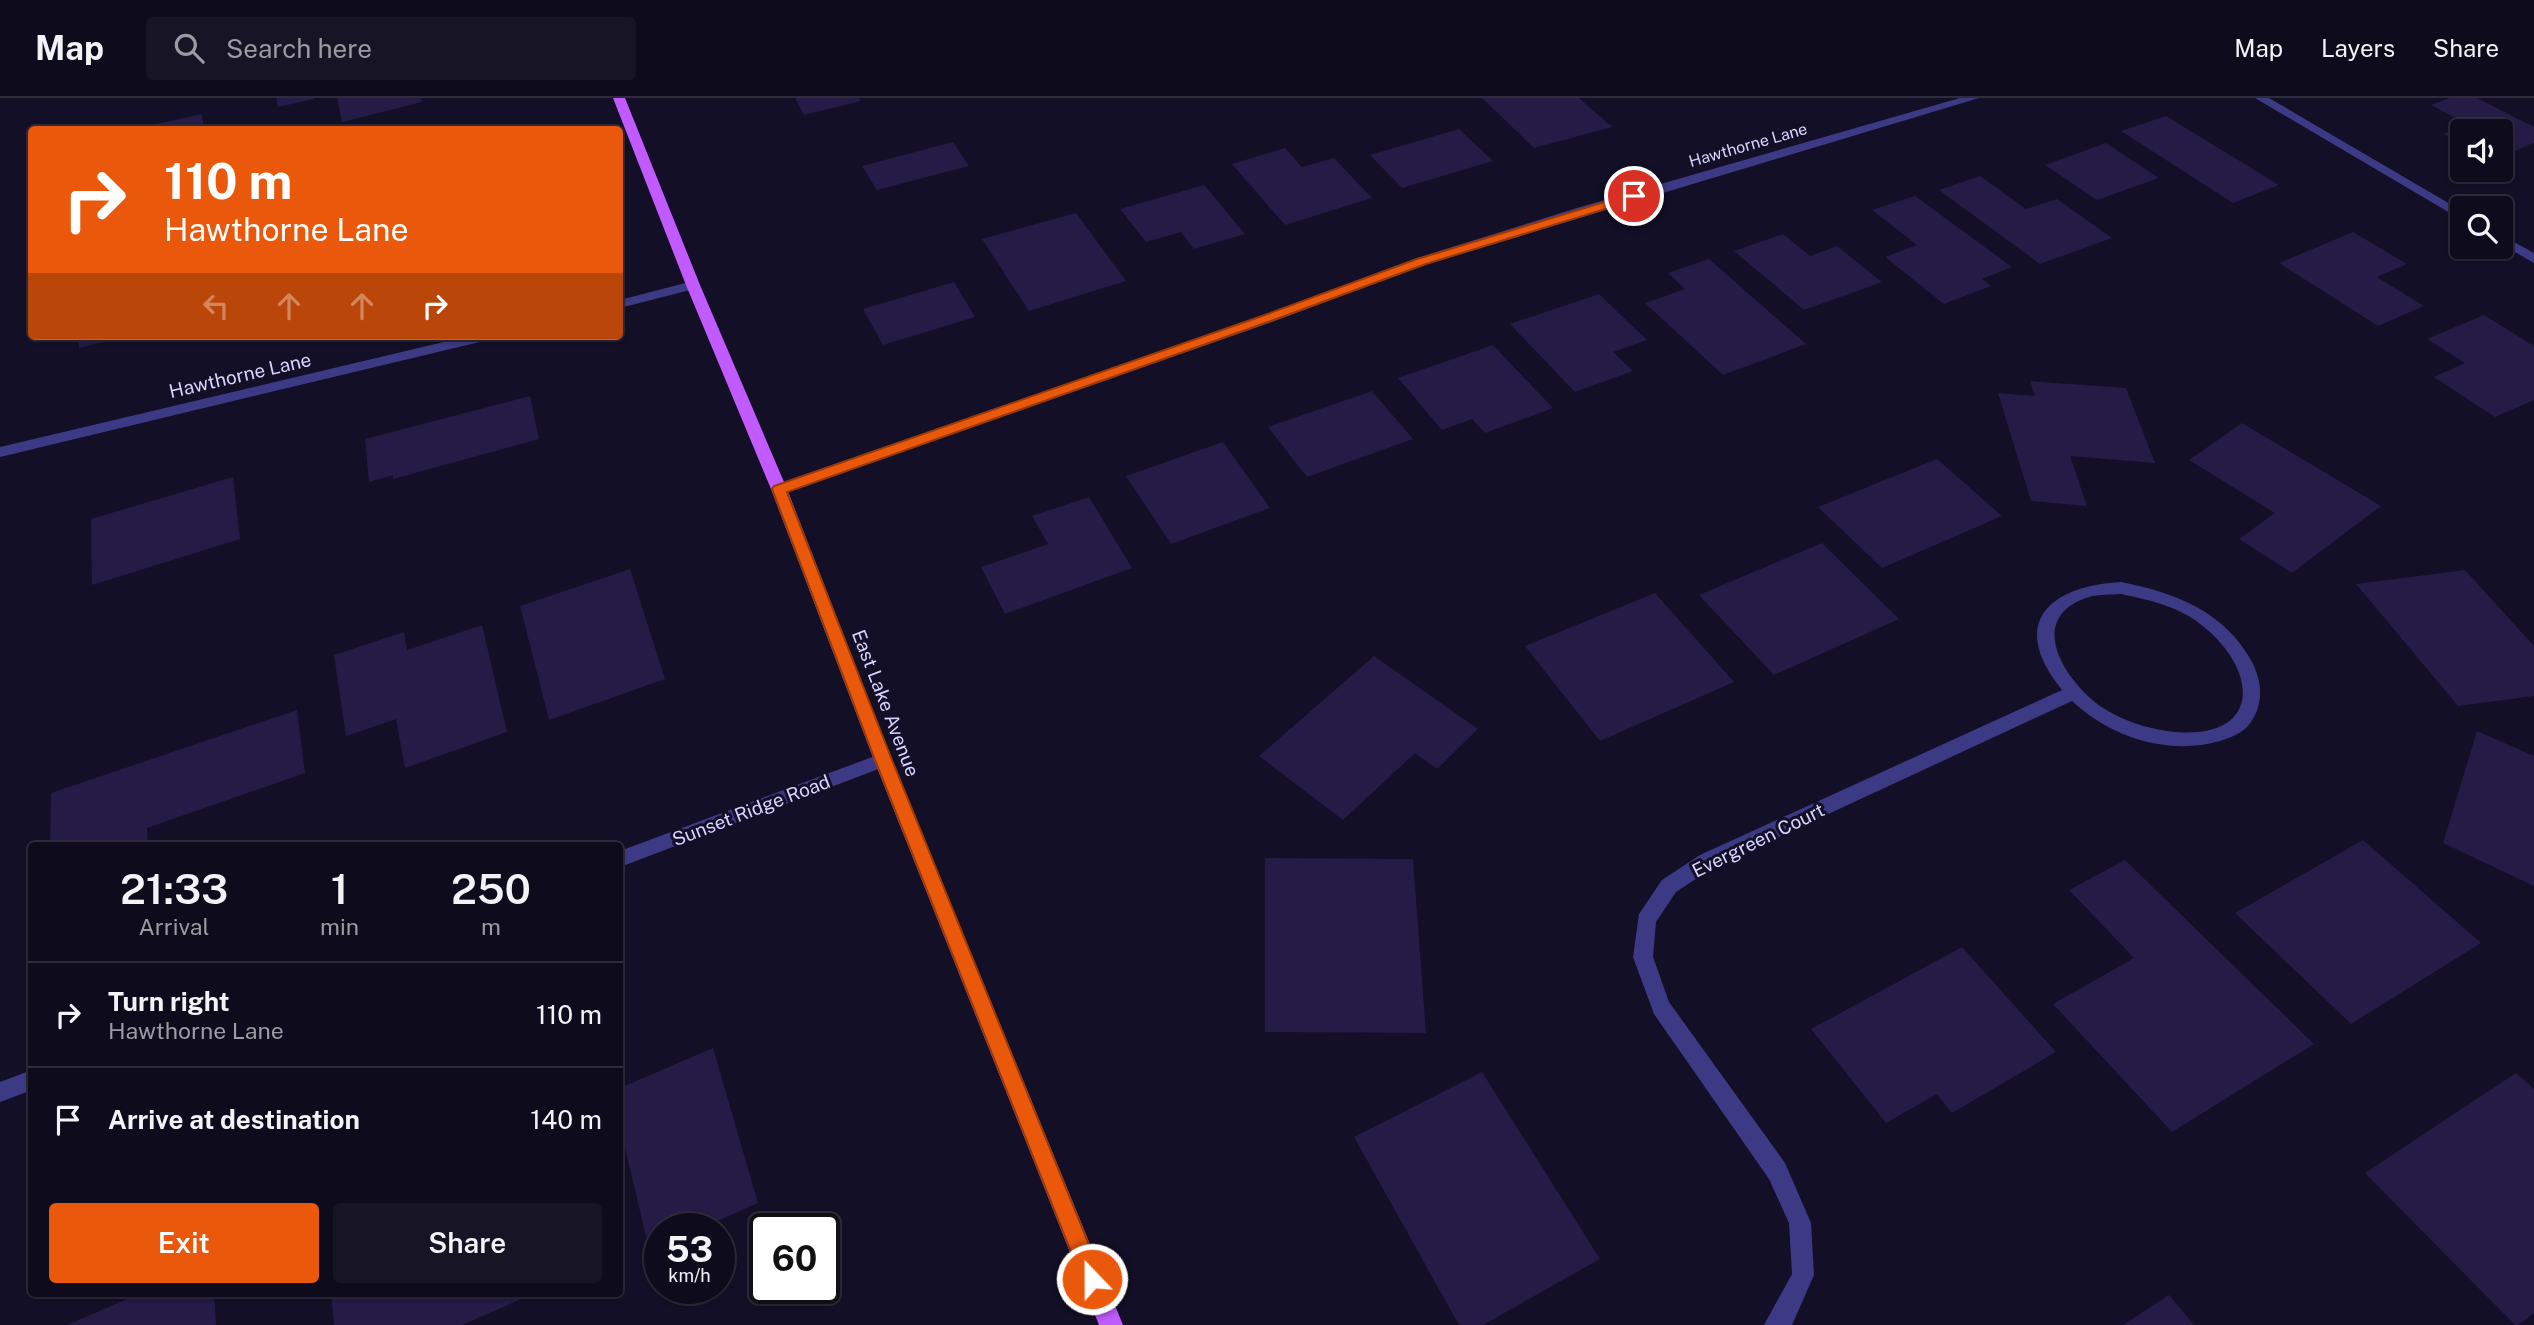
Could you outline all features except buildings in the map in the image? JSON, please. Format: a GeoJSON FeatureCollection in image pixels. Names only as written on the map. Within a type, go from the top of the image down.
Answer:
{"type":"FeatureCollection","features":[{"type":"Feature","properties":{"kind":"main road","name":"East Lake Avenue"},"geometry":{"type":"LineString","coordinates":[[619,98],[693,285],[779,489],[883,760],[1111,1325]]}},
{"type":"Feature","properties":{"kind":"street","name":"Hawthorne Lane"},"geometry":{"type":"LineString","coordinates":[[779,489],[1267,319],[1422,261],[1973,98]]}},
{"type":"Feature","properties":{"kind":"street"},"geometry":{"type":"LineString","coordinates":[[2261,98],[2450,209]]}},
{"type":"Feature","properties":{"kind":"street"},"geometry":{"type":"LineString","coordinates":[[2513,246],[2534,259]]}},
{"type":"Feature","properties":{"kind":"street"},"geometry":{"type":"LineString","coordinates":[[623,303],[693,285]]}},
{"type":"Feature","properties":{"kind":"street","name":"Hawthorne Lane"},"geometry":{"type":"LineString","coordinates":[[0,452],[471,340]]}},
{"type":"Feature","properties":{"kind":"street"},"geometry":{"type":"LineString","coordinates":[[2121,588],[2150,593],[2176,603],[2210,622],[2241,654],[2252,679],[2253,701],[2243,720],[2216,736],[2190,740],[2161,738],[2110,720],[2073,693],[2053,668],[2045,645],[2047,624],[2057,607],[2084,592],[2121,588]]}},
{"type":"Feature","properties":{"kind":"street","name":"Evergreen Court"},"geometry":{"type":"LineString","coordinates":[[1776,1325],[1783,1318],[1803,1275],[1800,1223],[1777,1171],[1661,1007],[1643,957],[1646,920],[1669,886],[1707,861],[2073,693]]}},
{"type":"Feature","properties":{"kind":"street","name":"Sunset Ridge Road"},"geometry":{"type":"LineString","coordinates":[[623,858],[883,760]]}},
{"type":"Feature","properties":{"kind":"street"},"geometry":{"type":"LineString","coordinates":[[0,1092],[28,1082]]}},
{"type":"Feature","properties":{"kind":"route"},"geometry":{"type":"LineString","coordinates":[[1092,1279],[883,760],[779,489],[1267,319],[1422,261],[1634,196]]}}]}
